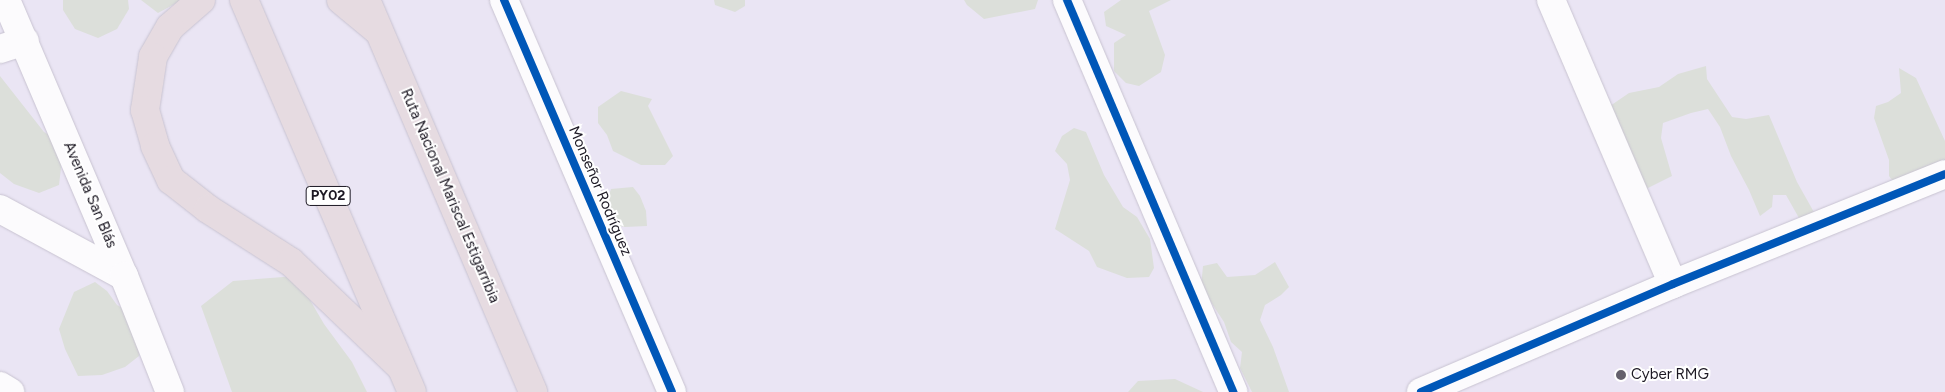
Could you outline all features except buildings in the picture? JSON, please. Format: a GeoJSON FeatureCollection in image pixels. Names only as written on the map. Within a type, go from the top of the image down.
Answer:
{"type":"FeatureCollection","features":[{"type":"Feature","properties":{"kind":"highway"},"geometry":{"type":"LineString","coordinates":[[201,0],[170,27],[153,57],[145,110],[155,146],[171,180],[208,209],[291,262],[400,366]]}},
{"type":"Feature","properties":{"kind":"highway","name":"PY02"},"geometry":{"type":"LineString","coordinates":[[244,0],[412,392]]}},
{"type":"Feature","properties":{"kind":"highway"},"geometry":{"type":"LineString","coordinates":[[341,0],[380,32]]}},
{"type":"Feature","properties":{"kind":"highway","name":"Ruta Nacional Mariscal Estigarribia"},"geometry":{"type":"LineString","coordinates":[[366,0],[533,392]]}},
{"type":"Feature","properties":{"kind":"street","name":"Avenida San Blás"},"geometry":{"type":"LineString","coordinates":[[6,0],[12,45],[124,276],[170,392]]}},
{"type":"Feature","properties":{"kind":"street","name":"Monseñor Rodríguez"},"geometry":{"type":"LineString","coordinates":[[504,0],[672,392]]}},
{"type":"Feature","properties":{"kind":"street"},"geometry":{"type":"LineString","coordinates":[[1067,0],[1233,392]]}},
{"type":"Feature","properties":{"kind":"street"},"geometry":{"type":"LineString","coordinates":[[1551,0],[1673,284]]}},
{"type":"Feature","properties":{"kind":"street"},"geometry":{"type":"LineString","coordinates":[[1421,392],[1673,284],[1945,174]]}},
{"type":"Feature","properties":{"kind":"street"},"geometry":{"type":"LineString","coordinates":[[0,208],[124,276]]}},
{"type":"Feature","properties":{"kind":"street"},"geometry":{"type":"LineString","coordinates":[[0,386],[10,392]]}},
{"type":"Feature","properties":{"kind":"shaded area"},"geometry":{"type":"Polygon","coordinates":[[[63,0],[128,0],[129,9],[117,29],[98,38],[75,29],[63,10],[63,0]]]}},
{"type":"Feature","properties":{"kind":"shaded area"},"geometry":{"type":"Polygon","coordinates":[[[141,0],[182,0],[158,13],[141,0]]]}},
{"type":"Feature","properties":{"kind":"shaded area"},"geometry":{"type":"Polygon","coordinates":[[[714,0],[745,0],[745,6],[735,12],[715,5],[714,0]]]}},
{"type":"Feature","properties":{"kind":"shaded area"},"geometry":{"type":"Polygon","coordinates":[[[964,0],[1038,0],[1035,9],[984,19],[967,5],[964,0]]]}},
{"type":"Feature","properties":{"kind":"shaded area"},"geometry":{"type":"Polygon","coordinates":[[[1121,0],[1171,0],[1149,11],[1165,55],[1161,72],[1139,86],[1126,83],[1114,71],[1114,43],[1126,35],[1106,26],[1104,12],[1121,0]]]}},
{"type":"Feature","properties":{"kind":"shaded area"},"geometry":{"type":"Polygon","coordinates":[[[1706,66],[1707,79],[1732,117],[1746,119],[1769,115],[1797,182],[1815,214],[1799,218],[1786,195],[1773,195],[1772,207],[1760,216],[1731,156],[1720,127],[1708,109],[1663,123],[1661,138],[1672,176],[1644,190],[1610,106],[1629,93],[1659,87],[1678,74],[1706,66]]]}},
{"type":"Feature","properties":{"kind":"shaded area"},"geometry":{"type":"Polygon","coordinates":[[[1899,68],[1916,78],[1945,141],[1945,167],[1895,184],[1889,176],[1889,160],[1874,118],[1876,106],[1888,102],[1901,93],[1899,68]]]}},
{"type":"Feature","properties":{"kind":"shaded area"},"geometry":{"type":"Polygon","coordinates":[[[0,76],[44,132],[64,143],[59,185],[39,193],[14,184],[0,173],[0,76]]]}},
{"type":"Feature","properties":{"kind":"shaded area"},"geometry":{"type":"Polygon","coordinates":[[[621,91],[652,99],[648,106],[673,156],[665,165],[641,165],[613,151],[607,135],[598,123],[598,107],[621,91]]]}},
{"type":"Feature","properties":{"kind":"shaded area"},"geometry":{"type":"Polygon","coordinates":[[[1074,128],[1086,132],[1104,175],[1123,207],[1137,217],[1150,239],[1154,268],[1149,277],[1127,278],[1097,267],[1089,251],[1055,229],[1070,180],[1067,164],[1055,151],[1062,136],[1074,128]]]}},
{"type":"Feature","properties":{"kind":"shaded area"},"geometry":{"type":"Polygon","coordinates":[[[633,187],[640,196],[646,211],[647,226],[625,227],[608,224],[606,204],[611,189],[633,187]]]}},
{"type":"Feature","properties":{"kind":"shaded area"},"geometry":{"type":"Polygon","coordinates":[[[1275,262],[1289,287],[1281,295],[1265,305],[1260,320],[1273,347],[1289,392],[1252,392],[1240,368],[1242,352],[1231,342],[1224,322],[1201,287],[1203,266],[1217,263],[1227,277],[1255,275],[1275,262]]]}},
{"type":"Feature","properties":{"kind":"shaded area"},"geometry":{"type":"Polygon","coordinates":[[[296,276],[324,324],[352,362],[367,392],[232,392],[201,306],[233,281],[296,276]]]}},
{"type":"Feature","properties":{"kind":"shaded area"},"geometry":{"type":"Polygon","coordinates":[[[95,282],[107,291],[117,305],[140,318],[144,337],[139,356],[125,367],[102,375],[78,376],[65,349],[59,329],[74,292],[95,282]]]}},
{"type":"Feature","properties":{"kind":"shaded area"},"geometry":{"type":"Polygon","coordinates":[[[1175,379],[1203,392],[1128,392],[1138,381],[1175,379]]]}},
{"type":"Feature","properties":{"kind":"cycle path"},"geometry":{"type":"LineString","coordinates":[[504,0],[672,392]]}},
{"type":"Feature","properties":{"kind":"cycle path"},"geometry":{"type":"LineString","coordinates":[[1067,0],[1233,392]]}},
{"type":"Feature","properties":{"kind":"cycle path"},"geometry":{"type":"LineString","coordinates":[[1421,392],[1673,284],[1945,174]]}},
{"type":"Feature","properties":{"kind":"place","name":"Cyber RMG"},"geometry":{"type":"Point","coordinates":[1621,375]}}]}
